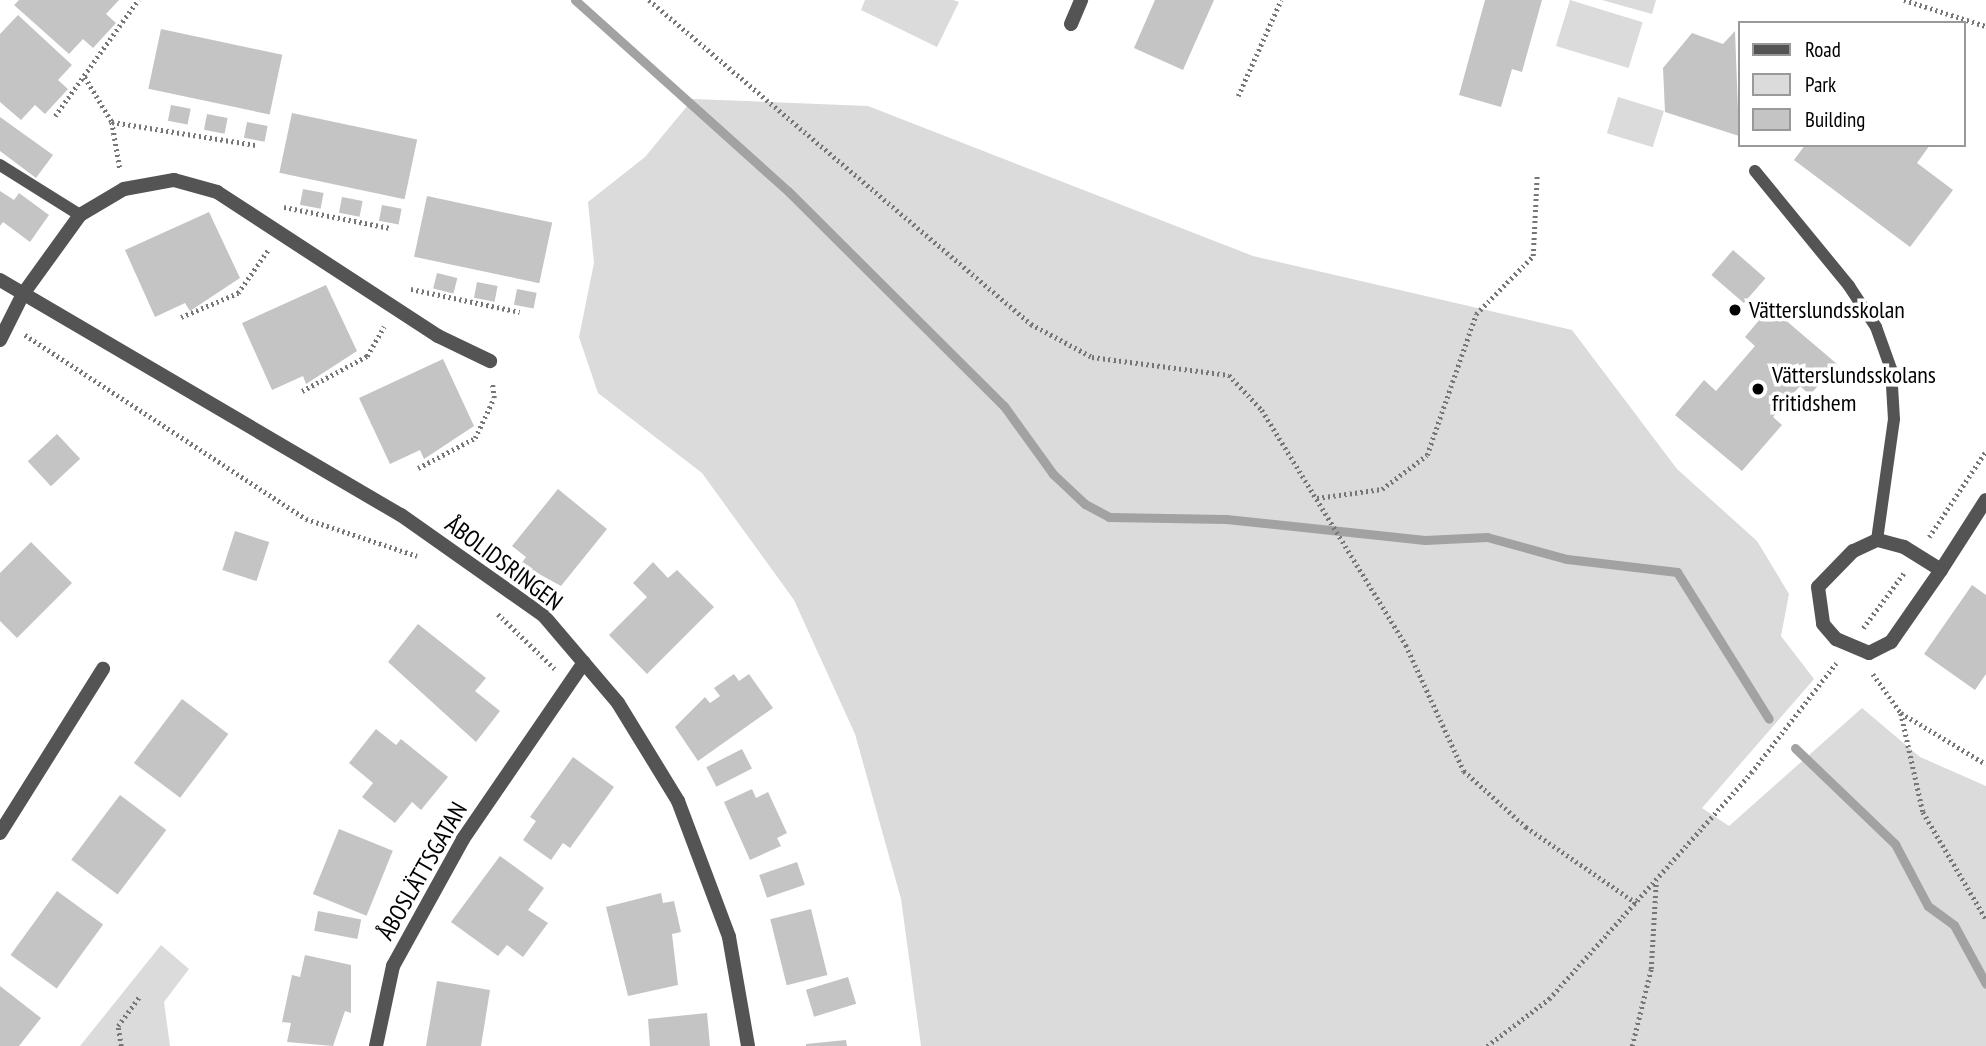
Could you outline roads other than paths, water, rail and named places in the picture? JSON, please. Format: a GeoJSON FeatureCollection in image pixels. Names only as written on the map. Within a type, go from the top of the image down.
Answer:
{"type":"FeatureCollection","features":[{"type":"Feature","properties":{"kind":"street"},"geometry":{"type":"LineString","coordinates":[[1071,24],[1081,0]]}},
{"type":"Feature","properties":{"kind":"street"},"geometry":{"type":"LineString","coordinates":[[0,340],[23,294],[80,215],[124,189],[174,180],[217,192],[396,308],[490,361]]}},
{"type":"Feature","properties":{"kind":"street","name":"ÅBOLIDSRINGEN"},"geometry":{"type":"LineString","coordinates":[[0,280],[401,515],[544,616],[618,702],[678,801],[729,937],[748,1046]]}},
{"type":"Feature","properties":{"kind":"street"},"geometry":{"type":"LineString","coordinates":[[1941,570],[1919,554],[1877,540],[1832,567],[1818,587],[1823,624],[1849,647],[1869,653],[1891,642],[1941,570],[1986,500]]}},
{"type":"Feature","properties":{"kind":"street","name":"ÅBOSLÄTTSGATAN"},"geometry":{"type":"LineString","coordinates":[[376,1046],[393,966],[463,839],[584,662]]}},
{"type":"Feature","properties":{"kind":"street"},"geometry":{"type":"LineString","coordinates":[[0,832],[103,669]]}},
{"type":"Feature","properties":{"kind":"lane"},"geometry":{"type":"LineString","coordinates":[[0,164],[80,215]]}},
{"type":"Feature","properties":{"kind":"lane"},"geometry":{"type":"LineString","coordinates":[[1755,171],[1849,286],[1876,327],[1891,369],[1894,419],[1877,540]]}},
{"type":"Feature","properties":{"kind":"waterway"},"geometry":{"type":"LineString","coordinates":[[575,0],[788,191],[1004,406],[1053,474],[1085,504],[1109,517],[1226,519],[1425,540],[1487,537],[1567,559],[1677,572],[1769,719]]}},
{"type":"Feature","properties":{"kind":"waterway"},"geometry":{"type":"LineString","coordinates":[[1795,748],[1895,844],[1928,906],[1954,925],[1986,984]]}},
{"type":"Feature","properties":{"kind":"place","name":"Vätterslundsskolan"},"geometry":{"type":"Point","coordinates":[1735,310]}},
{"type":"Feature","properties":{"kind":"place","name":"Vätterslundsskolans fritidshem"},"geometry":{"type":"Point","coordinates":[1758,389]}}]}
